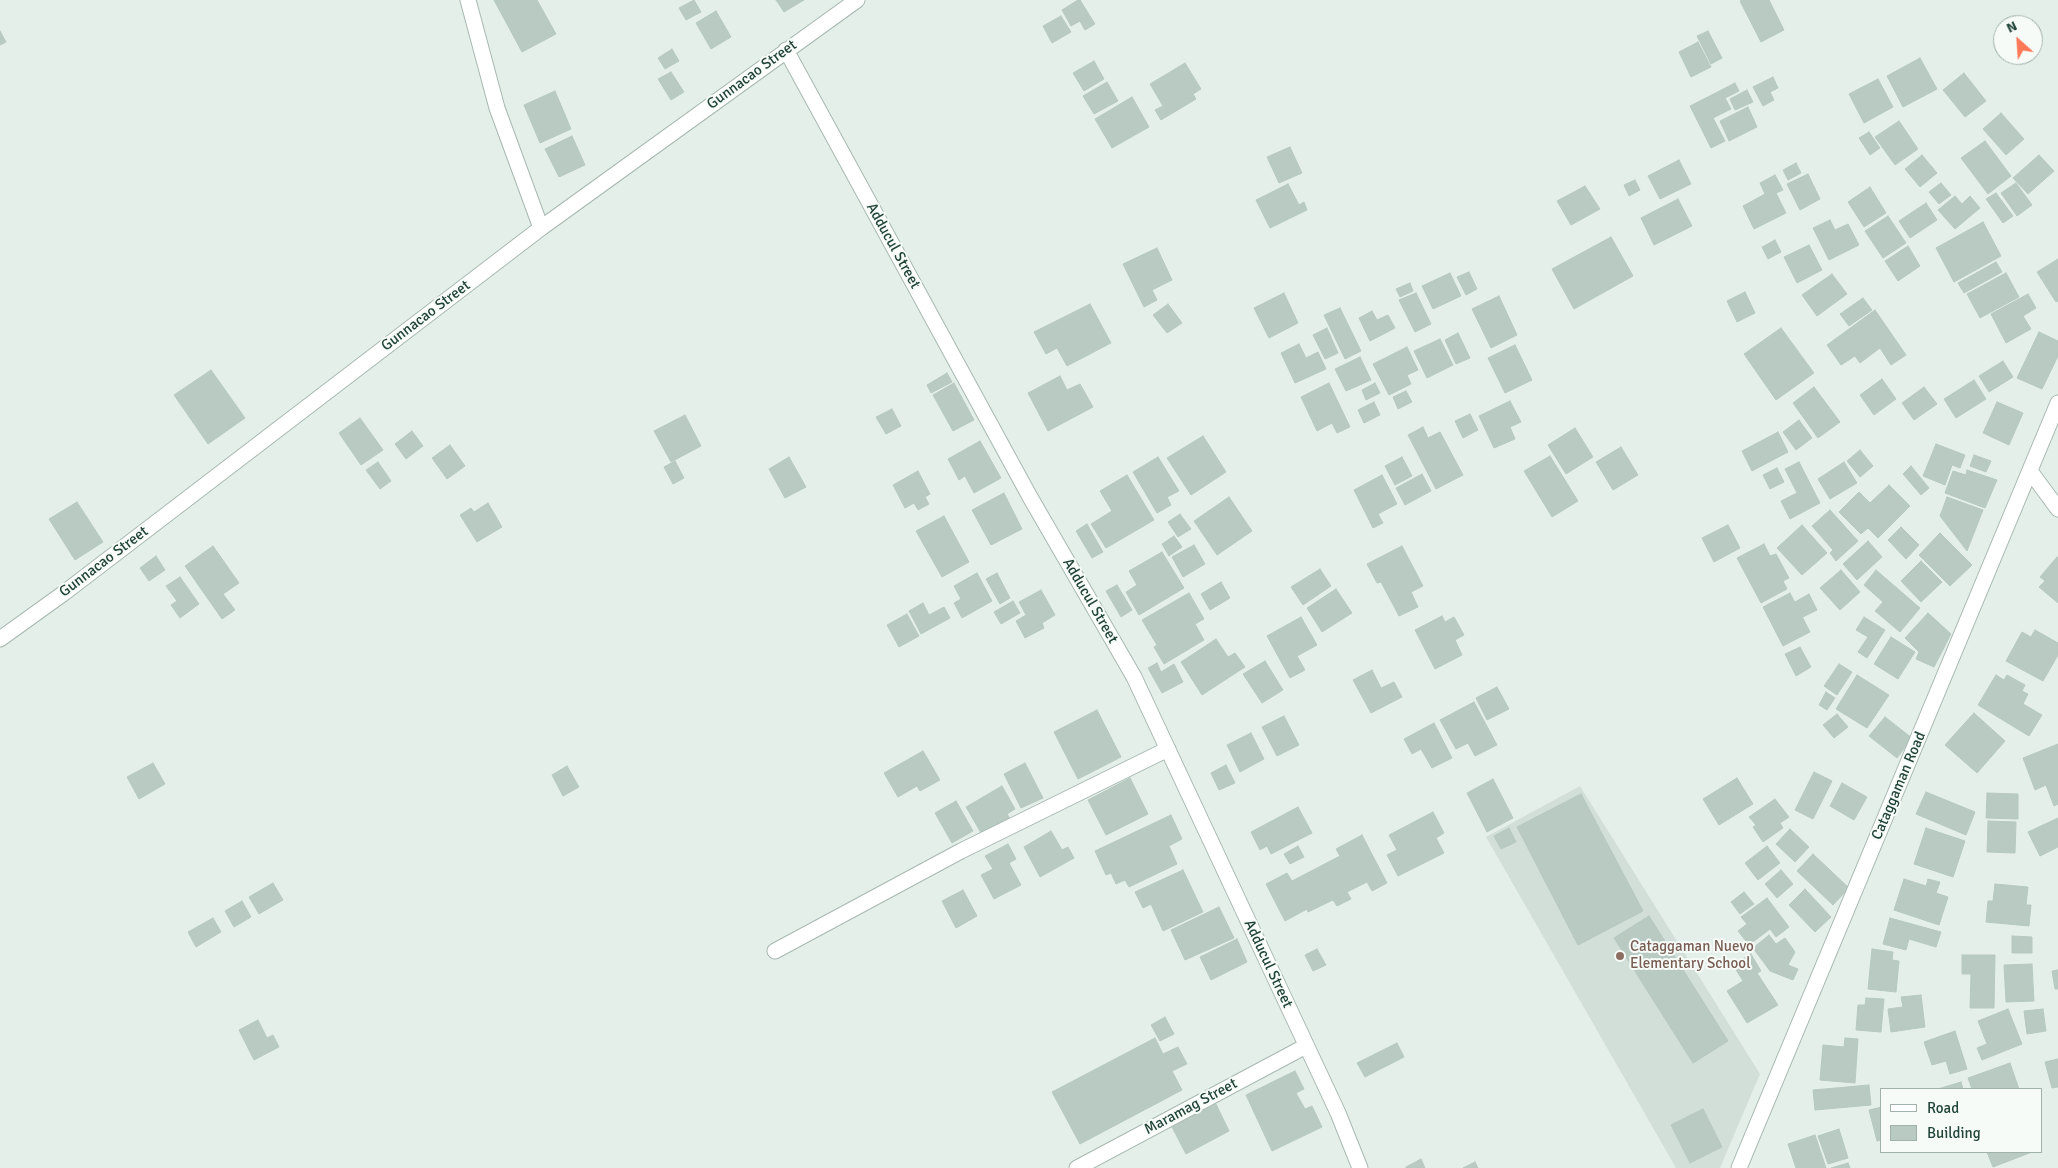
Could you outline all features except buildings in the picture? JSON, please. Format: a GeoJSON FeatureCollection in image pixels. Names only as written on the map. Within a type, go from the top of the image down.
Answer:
{"type":"FeatureCollection","features":[{"type":"Feature","properties":{"kind":"street"},"geometry":{"type":"LineString","coordinates":[[468,0],[497,108],[541,228]]}},
{"type":"Feature","properties":{"kind":"street","name":"Gunnacao Street"},"geometry":{"type":"LineString","coordinates":[[0,639],[541,228],[857,0]]}},
{"type":"Feature","properties":{"kind":"street","name":"Adducul Street"},"geometry":{"type":"LineString","coordinates":[[786,50],[1025,488],[1134,678],[1338,1113],[1360,1168]]}},
{"type":"Feature","properties":{"kind":"street","name":"Cataggaman Road"},"geometry":{"type":"LineString","coordinates":[[1740,1168],[2058,403]]}},
{"type":"Feature","properties":{"kind":"street"},"geometry":{"type":"LineString","coordinates":[[2030,471],[2058,509]]}},
{"type":"Feature","properties":{"kind":"street"},"geometry":{"type":"LineString","coordinates":[[775,951],[961,851],[1168,749]]}},
{"type":"Feature","properties":{"kind":"street","name":"Maramag Street"},"geometry":{"type":"LineString","coordinates":[[1076,1168],[1306,1046]]}},
{"type":"Feature","properties":{"kind":"shaded area","name":"Cataggaman Nuevo Elementary School"},"geometry":{"type":"Polygon","coordinates":[[[1580,786],[1760,1074],[1720,1168],[1676,1168],[1486,837],[1580,786]]]}},
{"type":"Feature","properties":{"kind":"place","name":"Cataggaman Nuevo Elementary School"},"geometry":{"type":"Point","coordinates":[1620,956]}}]}
